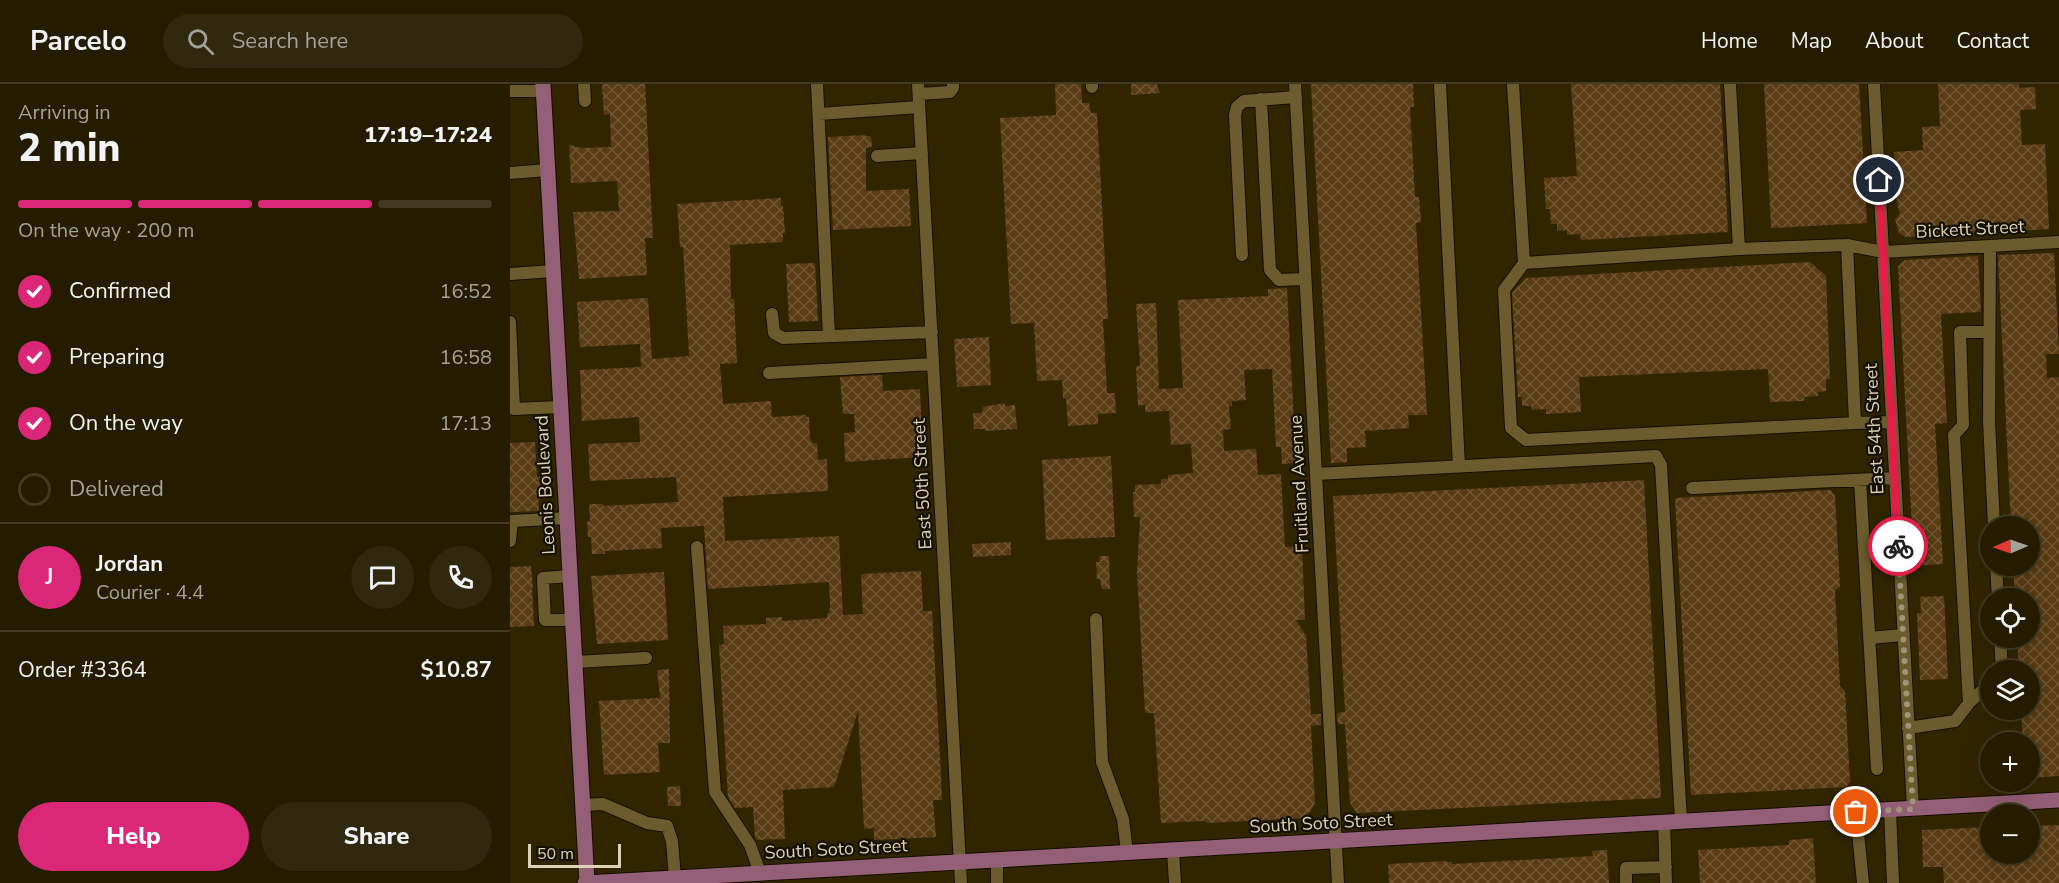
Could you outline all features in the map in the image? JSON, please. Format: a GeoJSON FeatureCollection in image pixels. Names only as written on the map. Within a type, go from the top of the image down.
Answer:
{"type":"FeatureCollection","features":[{"type":"Feature","properties":{"kind":"main road","name":"Leonis Boulevard"},"geometry":{"type":"LineString","coordinates":[[543,88],[586,883]]}},
{"type":"Feature","properties":{"kind":"main road","name":"South Soto Street"},"geometry":{"type":"LineString","coordinates":[[586,883],[2059,800]]}},
{"type":"Feature","properties":{"kind":"street"},"geometry":{"type":"LineString","coordinates":[[584,84],[585,101]]}},
{"type":"Feature","properties":{"kind":"street"},"geometry":{"type":"LineString","coordinates":[[817,84],[830,336]]}},
{"type":"Feature","properties":{"kind":"street"},"geometry":{"type":"LineString","coordinates":[[918,89],[950,92],[953,84]]}},
{"type":"Feature","properties":{"kind":"street","name":"Fruitland Avenue"},"geometry":{"type":"LineString","coordinates":[[1295,84],[1338,883]]}},
{"type":"Feature","properties":{"kind":"street"},"geometry":{"type":"LineString","coordinates":[[1440,84],[1459,466]]}},
{"type":"Feature","properties":{"kind":"street"},"geometry":{"type":"LineString","coordinates":[[1513,84],[1524,263],[1504,290],[1511,428],[1526,440],[1892,422]]}},
{"type":"Feature","properties":{"kind":"street"},"geometry":{"type":"LineString","coordinates":[[1730,84],[1739,249]]}},
{"type":"Feature","properties":{"kind":"street","name":"East 54th Street"},"geometry":{"type":"LineString","coordinates":[[1874,84],[1913,809]]}},
{"type":"Feature","properties":{"kind":"street"},"geometry":{"type":"LineString","coordinates":[[510,91],[543,88]]}},
{"type":"Feature","properties":{"kind":"street","name":"East 50th Street"},"geometry":{"type":"LineString","coordinates":[[918,89],[961,883]]}},
{"type":"Feature","properties":{"kind":"street"},"geometry":{"type":"LineString","coordinates":[[1242,255],[1235,115],[1237,106],[1244,101],[1296,97]]}},
{"type":"Feature","properties":{"kind":"street"},"geometry":{"type":"LineString","coordinates":[[1261,99],[1270,270],[1279,280],[1305,279]]}},
{"type":"Feature","properties":{"kind":"street"},"geometry":{"type":"LineString","coordinates":[[819,114],[919,107]]}},
{"type":"Feature","properties":{"kind":"street"},"geometry":{"type":"LineString","coordinates":[[877,156],[922,153]]}},
{"type":"Feature","properties":{"kind":"street"},"geometry":{"type":"LineString","coordinates":[[510,173],[547,170]]}},
{"type":"Feature","properties":{"kind":"street","name":"Bickett Street"},"geometry":{"type":"LineString","coordinates":[[1524,263],[1739,249],[1847,245],[1883,252],[2059,242]]}},
{"type":"Feature","properties":{"kind":"street"},"geometry":{"type":"LineString","coordinates":[[1847,245],[1855,423]]}},
{"type":"Feature","properties":{"kind":"street"},"geometry":{"type":"LineString","coordinates":[[1989,246],[1989,422],[1994,516]]}},
{"type":"Feature","properties":{"kind":"street"},"geometry":{"type":"LineString","coordinates":[[510,274],[553,271]]}},
{"type":"Feature","properties":{"kind":"street"},"geometry":{"type":"LineString","coordinates":[[772,314],[774,333],[778,337],[932,332]]}},
{"type":"Feature","properties":{"kind":"street"},"geometry":{"type":"LineString","coordinates":[[510,322],[514,409],[560,407]]}},
{"type":"Feature","properties":{"kind":"street"},"geometry":{"type":"LineString","coordinates":[[1969,703],[1954,435],[1963,426],[1960,332],[1989,332]]}},
{"type":"Feature","properties":{"kind":"street"},"geometry":{"type":"LineString","coordinates":[[769,373],[933,364]]}},
{"type":"Feature","properties":{"kind":"street"},"geometry":{"type":"LineString","coordinates":[[1316,474],[1656,456],[1661,465],[1681,820]]}},
{"type":"Feature","properties":{"kind":"street"},"geometry":{"type":"LineString","coordinates":[[1692,489],[1895,478]]}},
{"type":"Feature","properties":{"kind":"street"},"geometry":{"type":"LineString","coordinates":[[1860,480],[1877,770]]}},
{"type":"Feature","properties":{"kind":"street"},"geometry":{"type":"LineString","coordinates":[[510,541],[512,521],[567,518]]}},
{"type":"Feature","properties":{"kind":"street"},"geometry":{"type":"LineString","coordinates":[[697,547],[715,792],[750,844],[760,873]]}},
{"type":"Feature","properties":{"kind":"street"},"geometry":{"type":"LineString","coordinates":[[570,576],[543,578],[545,620],[572,620]]}},
{"type":"Feature","properties":{"kind":"street"},"geometry":{"type":"LineString","coordinates":[[1096,619],[1102,762],[1123,819],[1127,852]]}},
{"type":"Feature","properties":{"kind":"street"},"geometry":{"type":"LineString","coordinates":[[1869,638],[1903,635]]}},
{"type":"Feature","properties":{"kind":"street"},"geometry":{"type":"LineString","coordinates":[[574,662],[646,658]]}},
{"type":"Feature","properties":{"kind":"street"},"geometry":{"type":"LineString","coordinates":[[1908,728],[1955,721],[1980,693]]}},
{"type":"Feature","properties":{"kind":"street"},"geometry":{"type":"LineString","coordinates":[[582,805],[603,804],[647,823],[667,826],[672,841],[675,878]]}},
{"type":"Feature","properties":{"kind":"street"},"geometry":{"type":"LineString","coordinates":[[1890,810],[1893,883]]}},
{"type":"Feature","properties":{"kind":"street"},"geometry":{"type":"LineString","coordinates":[[1856,812],[1863,883]]}},
{"type":"Feature","properties":{"kind":"street"},"geometry":{"type":"LineString","coordinates":[[1664,822],[1666,883]]}},
{"type":"Feature","properties":{"kind":"street"},"geometry":{"type":"LineString","coordinates":[[1173,850],[1175,883]]}},
{"type":"Feature","properties":{"kind":"street"},"geometry":{"type":"LineString","coordinates":[[997,859],[997,883]]}},
{"type":"Feature","properties":{"kind":"street"},"geometry":{"type":"LineString","coordinates":[[1626,883],[1626,868],[1666,867]]}},
{"type":"Feature","properties":{"kind":"building"},"geometry":{"type":"Polygon","coordinates":[[[602,84],[645,84],[653,238],[645,238],[647,275],[579,279],[573,212],[619,211],[617,181],[571,183],[569,145],[582,148],[611,147],[610,114],[604,115],[602,84]]]}},
{"type":"Feature","properties":{"kind":"building"},"geometry":{"type":"Polygon","coordinates":[[[1055,84],[1081,84],[1082,103],[1089,103],[1091,113],[1097,113],[1108,319],[1103,319],[1107,393],[1115,393],[1116,413],[1098,414],[1098,424],[1068,426],[1062,380],[1037,381],[1034,323],[1011,324],[1000,118],[1056,115],[1055,84]]]}},
{"type":"Feature","properties":{"kind":"building"},"geometry":{"type":"Polygon","coordinates":[[[1131,84],[1157,84],[1160,93],[1131,95],[1131,84]]]}},
{"type":"Feature","properties":{"kind":"building"},"geometry":{"type":"Polygon","coordinates":[[[1311,84],[1413,84],[1414,107],[1410,107],[1415,197],[1419,197],[1421,222],[1416,223],[1427,415],[1408,415],[1409,428],[1365,431],[1366,447],[1347,448],[1347,462],[1331,463],[1311,84]]]}},
{"type":"Feature","properties":{"kind":"building"},"geometry":{"type":"Polygon","coordinates":[[[1571,84],[1720,84],[1728,232],[1581,240],[1580,234],[1567,235],[1567,230],[1557,231],[1557,224],[1551,224],[1550,209],[1546,209],[1544,178],[1577,176],[1571,84]]]}},
{"type":"Feature","properties":{"kind":"building"},"geometry":{"type":"Polygon","coordinates":[[[1764,84],[1859,84],[1867,223],[1771,228],[1764,84]]]}},
{"type":"Feature","properties":{"kind":"building"},"geometry":{"type":"Polygon","coordinates":[[[1938,84],[2019,84],[2019,88],[2035,87],[2036,109],[2020,110],[2022,145],[2045,144],[2049,229],[1906,237],[1899,233],[1895,219],[1900,214],[1897,204],[1894,152],[1923,150],[1922,127],[1940,126],[1938,84]]]}},
{"type":"Feature","properties":{"kind":"building"},"geometry":{"type":"Polygon","coordinates":[[[871,136],[872,147],[866,148],[866,191],[909,189],[911,226],[833,230],[828,137],[871,136]]]}},
{"type":"Feature","properties":{"kind":"building"},"geometry":{"type":"Polygon","coordinates":[[[781,198],[785,233],[783,233],[783,242],[730,245],[731,299],[734,299],[737,363],[720,364],[723,404],[771,401],[772,417],[806,415],[809,417],[810,438],[812,443],[817,443],[818,460],[827,459],[828,491],[723,497],[725,541],[839,536],[843,615],[863,614],[861,574],[921,571],[923,611],[932,611],[942,800],[933,800],[936,837],[874,840],[874,828],[864,829],[858,711],[834,787],[783,790],[785,839],[757,840],[753,807],[735,808],[728,797],[719,645],[724,644],[723,626],[766,624],[766,618],[782,617],[782,621],[827,618],[830,606],[829,582],[708,589],[704,526],[661,528],[662,548],[605,551],[605,554],[592,554],[587,522],[590,521],[589,504],[603,504],[603,506],[678,502],[676,477],[590,481],[588,444],[640,442],[639,417],[582,421],[580,370],[641,367],[640,344],[580,347],[577,302],[648,298],[652,359],[689,356],[683,247],[680,247],[677,204],[781,198]]]}},
{"type":"Feature","properties":{"kind":"building"},"geometry":{"type":"Polygon","coordinates":[[[2054,253],[2059,354],[2046,354],[2047,378],[2059,377],[2059,776],[2040,777],[2040,732],[2022,732],[2022,720],[2040,720],[2040,660],[2018,660],[2018,648],[2040,648],[2040,588],[2014,588],[2014,576],[2040,576],[2040,516],[2011,516],[1998,255],[2054,253]]]}},
{"type":"Feature","properties":{"kind":"building"},"geometry":{"type":"Polygon","coordinates":[[[1978,256],[1981,312],[1941,314],[1947,423],[1935,424],[1943,564],[1914,566],[1898,266],[1905,260],[1978,256]]]}},
{"type":"Feature","properties":{"kind":"building"},"geometry":{"type":"Polygon","coordinates":[[[1810,262],[1826,276],[1830,379],[1826,379],[1826,391],[1818,392],[1818,396],[1804,397],[1804,401],[1770,402],[1768,369],[1579,377],[1581,412],[1546,414],[1546,409],[1532,410],[1531,406],[1522,406],[1522,397],[1518,397],[1512,293],[1526,278],[1810,262]]]}},
{"type":"Feature","properties":{"kind":"building"},"geometry":{"type":"Polygon","coordinates":[[[815,263],[818,321],[789,322],[786,264],[815,263]]]}},
{"type":"Feature","properties":{"kind":"building"},"geometry":{"type":"Polygon","coordinates":[[[1287,288],[1296,463],[1282,464],[1281,447],[1276,447],[1272,369],[1244,370],[1246,400],[1232,401],[1232,406],[1229,406],[1231,429],[1223,430],[1224,451],[1256,449],[1258,475],[1281,474],[1285,547],[1302,546],[1305,620],[1296,620],[1306,636],[1311,714],[1321,714],[1321,725],[1311,726],[1315,803],[1303,818],[1161,823],[1154,713],[1145,713],[1137,572],[1140,517],[1134,517],[1133,492],[1135,492],[1135,485],[1161,484],[1161,479],[1168,479],[1168,475],[1193,473],[1191,444],[1171,445],[1169,411],[1145,412],[1145,405],[1138,406],[1136,366],[1140,366],[1136,304],[1156,303],[1159,389],[1181,388],[1183,387],[1178,300],[1268,296],[1268,289],[1287,288]]]}},
{"type":"Feature","properties":{"kind":"building"},"geometry":{"type":"Polygon","coordinates":[[[989,337],[991,385],[957,387],[954,339],[989,337]]]}},
{"type":"Feature","properties":{"kind":"building"},"geometry":{"type":"Polygon","coordinates":[[[882,375],[883,391],[920,389],[923,457],[845,462],[844,433],[855,432],[854,414],[843,414],[840,377],[882,375]]]}},
{"type":"Feature","properties":{"kind":"building"},"geometry":{"type":"Polygon","coordinates":[[[1005,403],[1005,406],[1015,405],[1017,429],[985,431],[985,429],[974,429],[973,413],[982,413],[983,407],[1005,403]]]}},
{"type":"Feature","properties":{"kind":"building"},"geometry":{"type":"Polygon","coordinates":[[[535,442],[537,477],[540,477],[539,511],[510,512],[510,443],[535,442]]]}},
{"type":"Feature","properties":{"kind":"building"},"geometry":{"type":"Polygon","coordinates":[[[1111,456],[1115,537],[1046,540],[1042,460],[1111,456]]]}},
{"type":"Feature","properties":{"kind":"building"},"geometry":{"type":"Polygon","coordinates":[[[1644,480],[1661,798],[1357,813],[1350,803],[1345,724],[1338,724],[1337,713],[1345,712],[1333,496],[1644,480]]]}},
{"type":"Feature","properties":{"kind":"building"},"geometry":{"type":"Polygon","coordinates":[[[1830,490],[1835,495],[1840,586],[1835,591],[1840,686],[1845,691],[1850,782],[1846,787],[1691,795],[1675,498],[1830,490]]]}},
{"type":"Feature","properties":{"kind":"building"},"geometry":{"type":"Polygon","coordinates":[[[1011,542],[1011,555],[973,557],[972,544],[1011,542]]]}},
{"type":"Feature","properties":{"kind":"building"},"geometry":{"type":"Polygon","coordinates":[[[1099,556],[1109,556],[1110,589],[1102,589],[1100,579],[1097,579],[1096,562],[1100,562],[1099,556]]]}},
{"type":"Feature","properties":{"kind":"building"},"geometry":{"type":"Polygon","coordinates":[[[531,566],[534,626],[510,627],[510,567],[531,566]]]}},
{"type":"Feature","properties":{"kind":"building"},"geometry":{"type":"Polygon","coordinates":[[[664,572],[668,640],[597,644],[591,576],[664,572]]]}},
{"type":"Feature","properties":{"kind":"building"},"geometry":{"type":"Polygon","coordinates":[[[1944,596],[1948,679],[1920,680],[1917,613],[1921,613],[1920,597],[1944,596]]]}},
{"type":"Feature","properties":{"kind":"building"},"geometry":{"type":"Polygon","coordinates":[[[669,669],[670,743],[658,743],[660,772],[604,775],[599,701],[660,698],[657,670],[669,669]]]}},
{"type":"Feature","properties":{"kind":"building"},"geometry":{"type":"Polygon","coordinates":[[[680,786],[681,806],[668,806],[667,787],[680,786]]]}},
{"type":"Feature","properties":{"kind":"building"},"geometry":{"type":"Polygon","coordinates":[[[2059,825],[2059,883],[1944,883],[1943,867],[1923,867],[1922,830],[1980,827],[1980,864],[2040,864],[2040,826],[2059,825]]]}},
{"type":"Feature","properties":{"kind":"building"},"geometry":{"type":"Polygon","coordinates":[[[1813,838],[1816,883],[1700,883],[1698,850],[1789,845],[1789,840],[1813,838]]]}},
{"type":"Feature","properties":{"kind":"building"},"geometry":{"type":"Polygon","coordinates":[[[1607,850],[1609,883],[1389,883],[1388,864],[1447,861],[1452,864],[1593,856],[1592,851],[1607,850]]]}},
{"type":"Feature","properties":{"kind":"way so far"},"geometry":{"type":"LineString","coordinates":[[1856,812],[1913,809],[1898,546]]}},
{"type":"Feature","properties":{"kind":"route"},"geometry":{"type":"LineString","coordinates":[[1879,180],[1898,546]]}}]}
